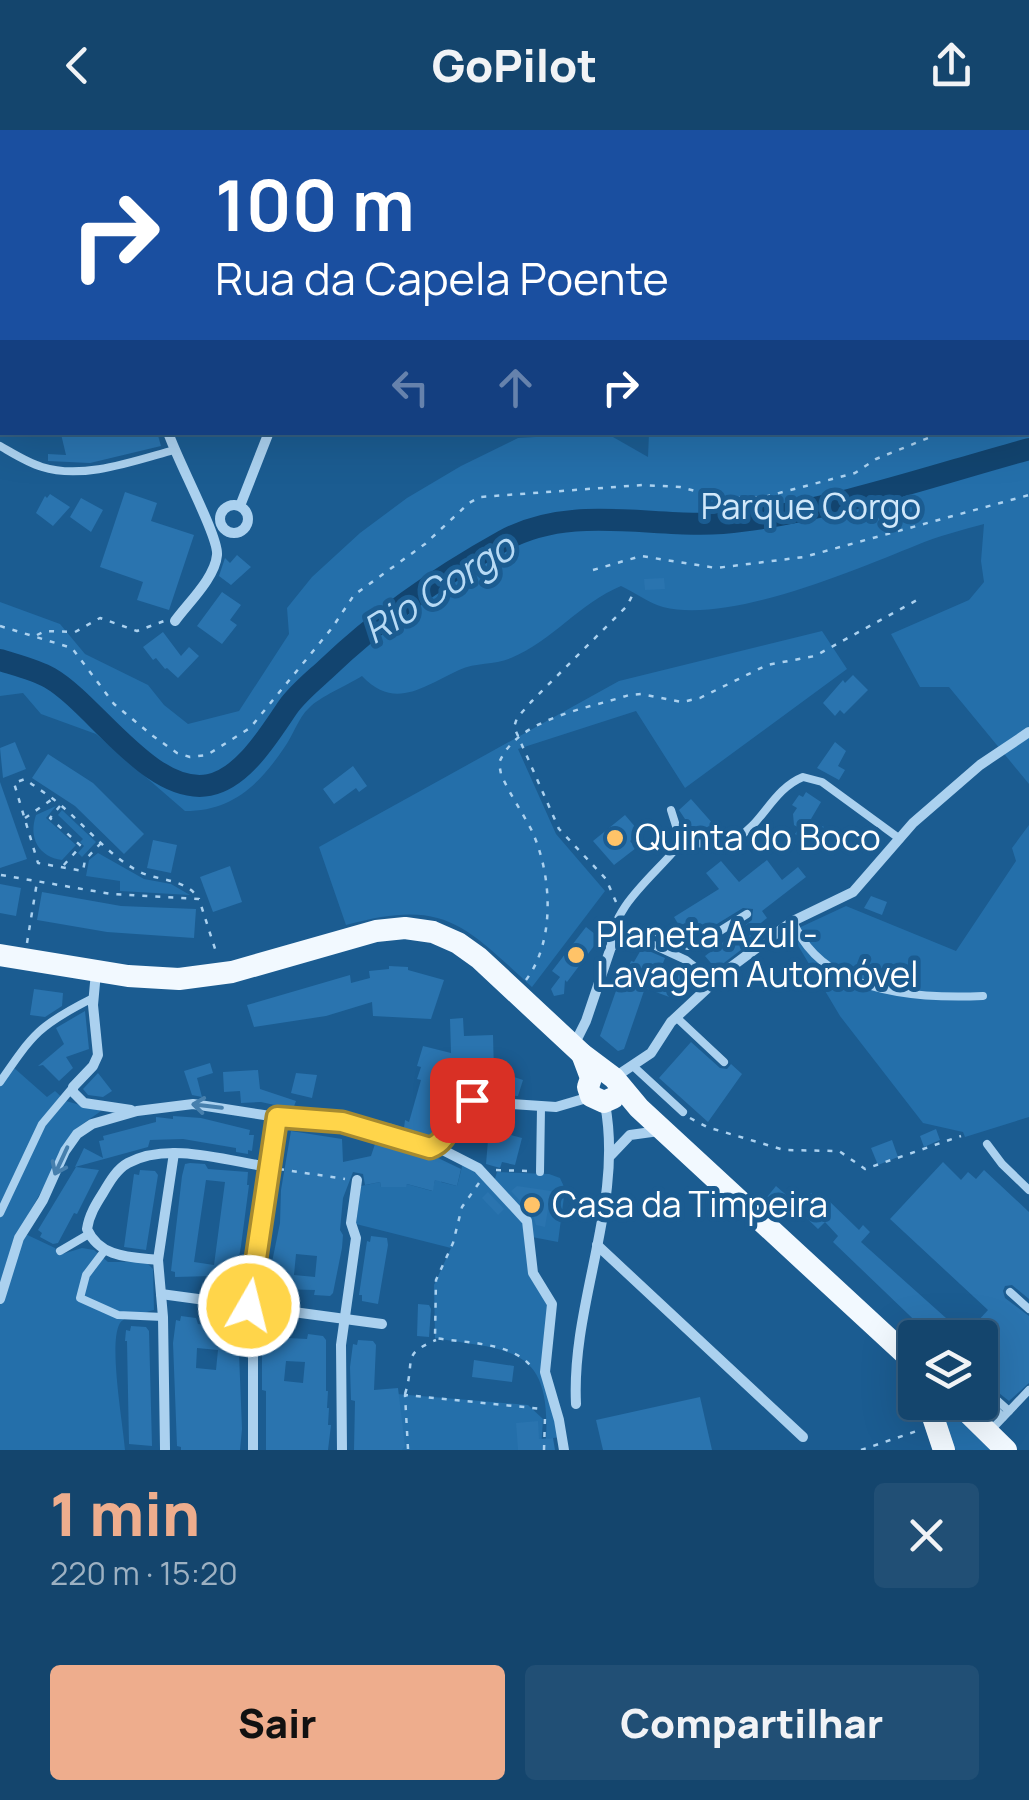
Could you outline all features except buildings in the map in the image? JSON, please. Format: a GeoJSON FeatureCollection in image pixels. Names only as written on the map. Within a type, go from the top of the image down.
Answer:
{"type":"FeatureCollection","features":[{"type":"Feature","properties":{"kind":"main road"},"geometry":{"type":"LineString","coordinates":[[0,955],[96,972],[166,979],[223,974],[366,933],[405,928],[433,932],[458,943],[515,992],[609,1084],[898,1347]]}},
{"type":"Feature","properties":{"kind":"main road"},"geometry":{"type":"LineString","coordinates":[[856,1307],[898,1353]]}},
{"type":"Feature","properties":{"kind":"main road"},"geometry":{"type":"LineString","coordinates":[[934,1420],[944,1450]]}},
{"type":"Feature","properties":{"kind":"street"},"geometry":{"type":"LineString","coordinates":[[169,435],[214,538],[217,554],[210,572],[176,620]]}},
{"type":"Feature","properties":{"kind":"street"},"geometry":{"type":"LineString","coordinates":[[240,506],[268,435]]}},
{"type":"Feature","properties":{"kind":"street"},"geometry":{"type":"LineString","coordinates":[[0,1299],[19,1238],[43,1200],[73,1138],[92,1124],[138,1111],[188,1104],[342,1122],[422,1148],[435,1146],[446,1136],[457,1109],[466,1102],[541,1108],[570,1105],[609,1084],[657,1046],[676,1017],[713,982],[793,921],[853,892],[900,838],[980,765],[1029,732]]}},
{"type":"Feature","properties":{"kind":"street"},"geometry":{"type":"LineString","coordinates":[[578,1050],[611,947]]}},
{"type":"Feature","properties":{"kind":"street"},"geometry":{"type":"LineString","coordinates":[[96,972],[93,998],[98,1055],[93,1066],[72,1087],[75,1097],[84,1103],[138,1111]]}},
{"type":"Feature","properties":{"kind":"street"},"geometry":{"type":"LineString","coordinates":[[576,1404],[576,1357],[611,1156],[609,1084]]}},
{"type":"Feature","properties":{"kind":"street"},"geometry":{"type":"LineString","coordinates":[[252,1450],[253,1332],[249,1306],[277,1117]]}},
{"type":"Feature","properties":{"kind":"street"},"geometry":{"type":"LineString","coordinates":[[611,1156],[622,1140],[640,1131],[668,1135]]}},
{"type":"Feature","properties":{"kind":"street"},"geometry":{"type":"LineString","coordinates":[[435,1146],[482,1172],[527,1220],[533,1273],[552,1304],[545,1372],[560,1420],[564,1450]]}},
{"type":"Feature","properties":{"kind":"street"},"geometry":{"type":"LineString","coordinates":[[158,1260],[117,1256],[89,1234],[90,1215],[120,1168],[140,1158],[174,1153],[269,1168]]}},
{"type":"Feature","properties":{"kind":"street"},"geometry":{"type":"LineString","coordinates":[[164,1448],[158,1260],[174,1153]]}},
{"type":"Feature","properties":{"kind":"street"},"geometry":{"type":"LineString","coordinates":[[342,1450],[342,1345],[356,1238],[351,1223],[357,1180]]}},
{"type":"Feature","properties":{"kind":"street"},"geometry":{"type":"LineString","coordinates":[[596,1245],[803,1438]]}},
{"type":"Feature","properties":{"kind":"street"},"geometry":{"type":"LineString","coordinates":[[162,1294],[382,1324]]}},
{"type":"Feature","properties":{"kind":"lane"},"geometry":{"type":"LineString","coordinates":[[0,446],[40,467],[64,471],[117,465],[174,450]]}},
{"type":"Feature","properties":{"kind":"lane"},"geometry":{"type":"LineString","coordinates":[[611,947],[614,923],[682,846],[733,840],[794,780],[809,777],[822,782],[900,838]]}},
{"type":"Feature","properties":{"kind":"lane"},"geometry":{"type":"LineString","coordinates":[[671,810],[682,846]]}},
{"type":"Feature","properties":{"kind":"lane"},"geometry":{"type":"LineString","coordinates":[[611,947],[654,930],[693,947],[747,914]]}},
{"type":"Feature","properties":{"kind":"lane"},"geometry":{"type":"LineString","coordinates":[[793,921],[802,939],[819,957],[865,983],[922,997],[982,996]]}},
{"type":"Feature","properties":{"kind":"lane"},"geometry":{"type":"LineString","coordinates":[[634,936],[686,960],[713,982]]}},
{"type":"Feature","properties":{"kind":"lane"},"geometry":{"type":"LineString","coordinates":[[0,1082],[40,1028],[93,998]]}},
{"type":"Feature","properties":{"kind":"lane"},"geometry":{"type":"LineString","coordinates":[[676,1017],[724,1062]]}},
{"type":"Feature","properties":{"kind":"lane"},"geometry":{"type":"LineString","coordinates":[[609,1084],[683,1112]]}},
{"type":"Feature","properties":{"kind":"lane"},"geometry":{"type":"LineString","coordinates":[[0,1214],[46,1117],[72,1087]]}},
{"type":"Feature","properties":{"kind":"lane"},"geometry":{"type":"LineString","coordinates":[[540,1172],[541,1108]]}},
{"type":"Feature","properties":{"kind":"lane"},"geometry":{"type":"LineString","coordinates":[[987,1144],[1029,1190]]}},
{"type":"Feature","properties":{"kind":"lane"},"geometry":{"type":"LineString","coordinates":[[60,1250],[89,1234]]}},
{"type":"Feature","properties":{"kind":"lane"},"geometry":{"type":"LineString","coordinates":[[105,1250],[86,1275],[80,1298],[118,1314],[162,1317]]}},
{"type":"Feature","properties":{"kind":"lane"},"geometry":{"type":"LineString","coordinates":[[1010,1292],[1029,1310]]}},
{"type":"Feature","properties":{"kind":"lane"},"geometry":{"type":"LineString","coordinates":[[1002,1433],[1029,1390]]}},
{"type":"Feature","properties":{"kind":"path"},"geometry":{"type":"LineString","coordinates":[[0,626],[72,648],[114,704],[177,753],[190,757],[207,755],[250,728],[354,595],[425,544],[480,497],[642,485],[680,488],[721,498],[764,497],[855,473],[936,435]]}},
{"type":"Feature","properties":{"kind":"path"},"geometry":{"type":"LineString","coordinates":[[594,570],[640,556],[716,568],[804,556],[1029,495]]}},
{"type":"Feature","properties":{"kind":"path"},"geometry":{"type":"LineString","coordinates":[[614,923],[616,904],[611,886],[559,829],[514,727],[517,718],[626,606],[633,594]]}},
{"type":"Feature","properties":{"kind":"path"},"geometry":{"type":"LineString","coordinates":[[515,992],[535,968],[548,906],[536,842],[505,784],[499,763],[503,752],[539,725],[629,695],[682,702],[700,698],[767,665],[815,656],[919,599]]}},
{"type":"Feature","properties":{"kind":"path"},"geometry":{"type":"LineString","coordinates":[[36,636],[45,630],[75,632],[100,618],[137,631],[176,620]]}},
{"type":"Feature","properties":{"kind":"path"},"geometry":{"type":"LineString","coordinates":[[101,843],[86,860],[83,870],[38,862],[14,782],[25,780],[61,805],[101,843],[146,876],[190,887],[199,899],[223,974]]}},
{"type":"Feature","properties":{"kind":"path"},"geometry":{"type":"LineString","coordinates":[[25,818],[52,799]]}},
{"type":"Feature","properties":{"kind":"path"},"geometry":{"type":"LineString","coordinates":[[61,805],[50,818],[81,846],[62,867]]}},
{"type":"Feature","properties":{"kind":"path"},"geometry":{"type":"LineString","coordinates":[[1,875],[111,894],[199,899]]}},
{"type":"Feature","properties":{"kind":"path"},"geometry":{"type":"LineString","coordinates":[[25,960],[38,882]]}},
{"type":"Feature","properties":{"kind":"path"},"geometry":{"type":"LineString","coordinates":[[683,1112],[702,1125],[784,1150],[839,1151],[866,1170],[961,1136]]}},
{"type":"Feature","properties":{"kind":"path"},"geometry":{"type":"LineString","coordinates":[[269,1168],[357,1180]]}},
{"type":"Feature","properties":{"kind":"path"},"geometry":{"type":"LineString","coordinates":[[408,1449],[404,1395],[413,1353],[422,1344],[437,1342],[436,1280],[453,1243],[462,1207],[482,1172],[540,1172]]}},
{"type":"Feature","properties":{"kind":"path"},"geometry":{"type":"LineString","coordinates":[[435,1338],[509,1351],[526,1360],[534,1371]]}},
{"type":"Feature","properties":{"kind":"path"},"geometry":{"type":"LineString","coordinates":[[404,1395],[544,1406],[544,1450]]}},
{"type":"Feature","properties":{"kind":"path"},"geometry":{"type":"LineString","coordinates":[[861,1450],[920,1420]]}},
{"type":"Feature","properties":{"kind":"green space","name":"Parque Corgo"},"geometry":{"type":"Polygon","coordinates":[[[610,435],[648,457],[649,435],[1029,435],[1029,784],[949,687],[920,687],[891,634],[969,600],[984,582],[984,524],[791,592],[722,608],[663,607],[621,586],[592,602],[526,651],[505,660],[465,667],[410,692],[386,692],[362,676],[309,708],[254,784],[230,801],[202,810],[185,811],[96,734],[41,714],[23,693],[0,696],[0,602],[60,624],[85,654],[148,685],[164,705],[188,724],[239,711],[289,634],[287,608],[312,577],[360,533],[407,498],[518,438],[610,435]]]}},
{"type":"Feature","properties":{"kind":"green space"},"geometry":{"type":"Polygon","coordinates":[[[822,631],[847,669],[685,788],[636,711],[518,749],[556,834],[605,891],[532,987],[488,947],[450,922],[407,914],[346,925],[319,847],[619,681],[822,631]]]}},
{"type":"Feature","properties":{"kind":"green space"},"geometry":{"type":"Polygon","coordinates":[[[56,806],[46,818],[76,845],[62,860],[42,851],[33,831],[36,815],[56,806]]]}},
{"type":"Feature","properties":{"kind":"green space"},"geometry":{"type":"Polygon","coordinates":[[[62,810],[96,842],[82,857],[78,853],[84,846],[80,842],[83,839],[58,815],[62,810]]]}},
{"type":"Feature","properties":{"kind":"green space"},"geometry":{"type":"Polygon","coordinates":[[[1029,825],[1029,1117],[965,1137],[963,1132],[923,1123],[840,1016],[790,932],[846,906],[956,951],[1016,861],[1012,848],[1029,825]]]}},
{"type":"Feature","properties":{"kind":"green space"},"geometry":{"type":"Polygon","coordinates":[[[98,853],[144,879],[171,884],[190,895],[120,891],[120,881],[86,876],[89,860],[98,853]]]}},
{"type":"Feature","properties":{"kind":"green space"},"geometry":{"type":"Polygon","coordinates":[[[13,1067],[47,1097],[55,1091],[66,1101],[101,1111],[77,1128],[19,1231],[55,1248],[59,1255],[82,1248],[94,1250],[108,1262],[146,1262],[153,1269],[154,1310],[125,1319],[116,1336],[125,1450],[0,1450],[0,1086],[13,1067]]]}},
{"type":"Feature","properties":{"kind":"green space"},"geometry":{"type":"Polygon","coordinates":[[[463,1163],[494,1186],[527,1222],[530,1277],[550,1306],[543,1356],[560,1437],[546,1439],[541,1385],[533,1369],[520,1358],[485,1346],[435,1338],[434,1285],[451,1248],[356,1224],[361,1186],[380,1182],[381,1187],[407,1184],[432,1191],[436,1177],[457,1186],[463,1163]]]}},
{"type":"Feature","properties":{"kind":"green space"},"geometry":{"type":"Polygon","coordinates":[[[497,1172],[560,1178],[565,1189],[558,1242],[532,1237],[530,1212],[520,1210],[494,1182],[497,1172]]]}},
{"type":"Feature","properties":{"kind":"green space"},"geometry":{"type":"Polygon","coordinates":[[[385,1393],[528,1405],[543,1419],[541,1450],[391,1450],[385,1393]]]}},
{"type":"Feature","properties":{"kind":"green space"},"geometry":{"type":"Polygon","coordinates":[[[944,1420],[963,1420],[994,1450],[953,1450],[944,1420]]]}},
{"type":"Feature","properties":{"kind":"waterway","name":"Rio Corgo"},"geometry":{"type":"LineString","coordinates":[[0,660],[50,678],[166,777],[187,785],[209,785],[222,781],[245,764],[296,697],[367,633],[456,569],[531,529],[591,520],[712,524],[742,521],[851,499],[1029,449]]}},
{"type":"Feature","properties":{"kind":"place","name":"Quinta do Boco"},"geometry":{"type":"Point","coordinates":[615,838]}},
{"type":"Feature","properties":{"kind":"place","name":"Planeta Azul - Lavagem Automóvel"},"geometry":{"type":"Point","coordinates":[576,955]}},
{"type":"Feature","properties":{"kind":"place","name":"Casa da Timpeira"},"geometry":{"type":"Point","coordinates":[532,1205]}},
{"type":"Feature","properties":{"kind":"route"},"geometry":{"type":"LineString","coordinates":[[249,1306],[277,1117],[342,1122],[430,1148],[444,1139],[458,1107],[472,1100]]}}]}
